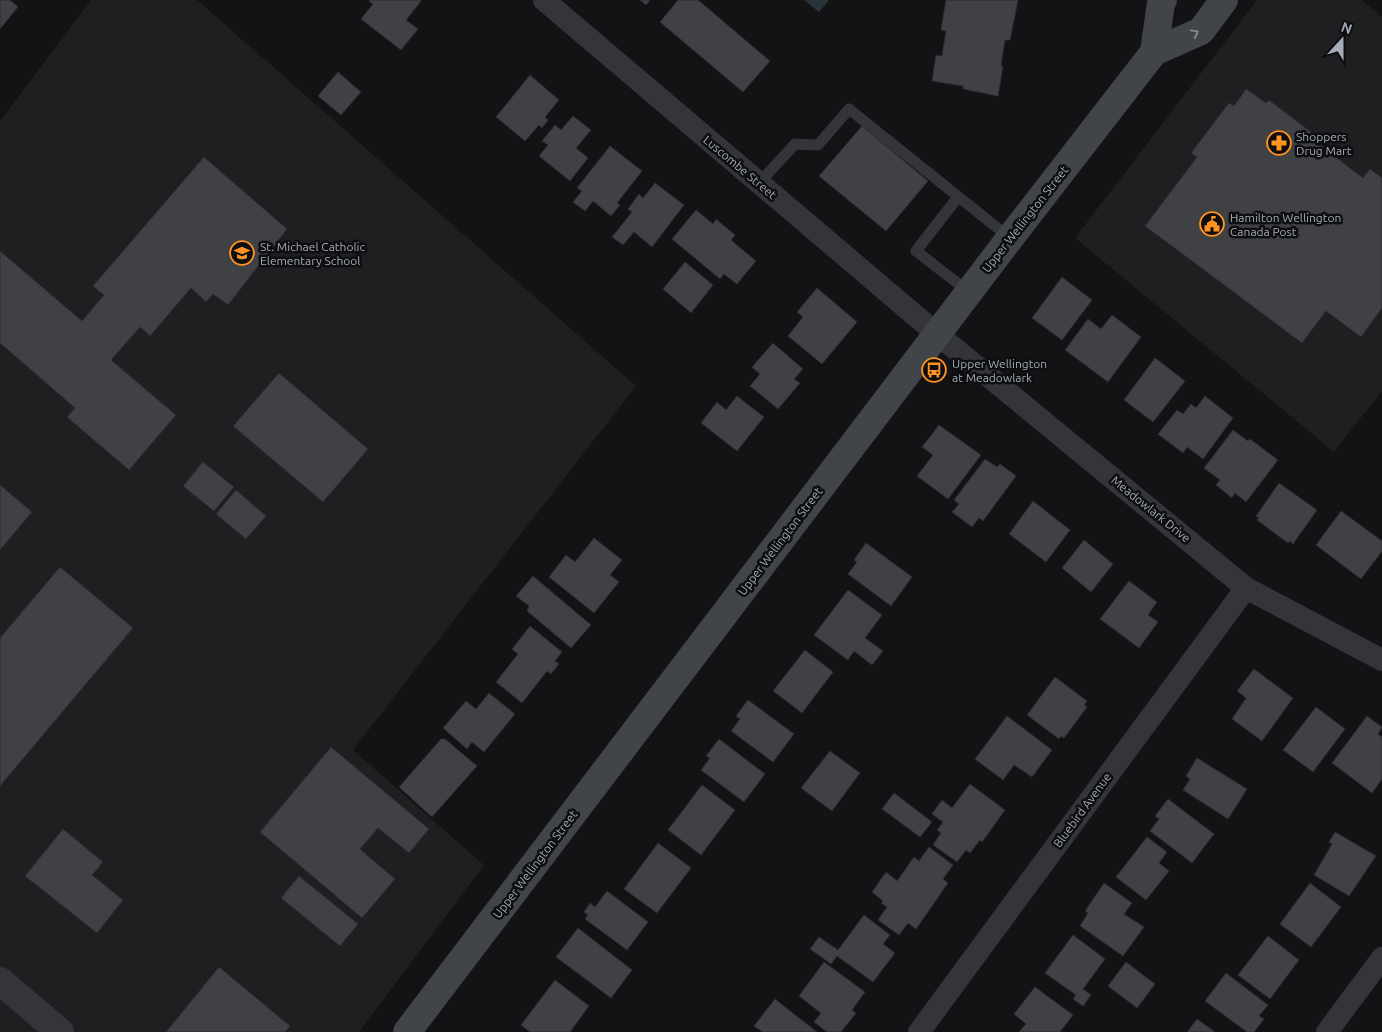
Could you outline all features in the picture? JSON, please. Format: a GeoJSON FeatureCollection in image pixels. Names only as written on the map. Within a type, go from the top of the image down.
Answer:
{"type":"FeatureCollection","features":[{"type":"Feature","properties":{"kind":"main road","name":"Upper Wellington Street"},"geometry":{"type":"LineString","coordinates":[[1154,52],[1161,2],[1163,0]]}},
{"type":"Feature","properties":{"kind":"main road","name":"Upper Wellington Street"},"geometry":{"type":"LineString","coordinates":[[408,1032],[1010,238],[1154,52],[1201,31],[1224,0]]}},
{"type":"Feature","properties":{"kind":"street","name":"Luscombe Street"},"geometry":{"type":"LineString","coordinates":[[544,0],[937,334]]}},
{"type":"Feature","properties":{"kind":"street","name":"Meadowlark Drive"},"geometry":{"type":"LineString","coordinates":[[937,334],[1246,588],[1382,660]]}},
{"type":"Feature","properties":{"kind":"street","name":"Bluebird Avenue"},"geometry":{"type":"LineString","coordinates":[[918,1032],[1246,588]]}},
{"type":"Feature","properties":{"kind":"street"},"geometry":{"type":"LineString","coordinates":[[1327,1032],[1382,958]]}},
{"type":"Feature","properties":{"kind":"street"},"geometry":{"type":"LineString","coordinates":[[0,981],[60,1032]]}},
{"type":"Feature","properties":{"kind":"lane"},"geometry":{"type":"LineString","coordinates":[[759,183],[795,144],[818,145],[849,110],[1010,238]]}},
{"type":"Feature","properties":{"kind":"lane"},"geometry":{"type":"LineString","coordinates":[[958,196],[916,251],[969,293]]}},
{"type":"Feature","properties":{"kind":"shaded area","name":"St. Michael Catholic Elementary School"},"geometry":{"type":"Polygon","coordinates":[[[91,0],[197,0],[636,386],[353,750],[484,865],[359,1032],[0,1032],[0,121],[91,0]]]}},
{"type":"Feature","properties":{"kind":"shaded area"},"geometry":{"type":"Polygon","coordinates":[[[804,0],[829,0],[819,12],[804,0]]]}},
{"type":"Feature","properties":{"kind":"shaded area"},"geometry":{"type":"Polygon","coordinates":[[[1257,0],[1362,0],[1382,17],[1382,391],[1334,452],[1075,238],[1257,0]]]}},
{"type":"Feature","properties":{"kind":"building"},"geometry":{"type":"Polygon","coordinates":[[[0,0],[10,0],[18,7],[0,29],[0,0]]]}},
{"type":"Feature","properties":{"kind":"building"},"geometry":{"type":"Polygon","coordinates":[[[369,0],[421,1],[406,20],[418,29],[401,50],[361,19],[373,4],[369,0]]]}},
{"type":"Feature","properties":{"kind":"building"},"geometry":{"type":"Polygon","coordinates":[[[640,0],[650,0],[646,5],[640,0]]]}},
{"type":"Feature","properties":{"kind":"building"},"geometry":{"type":"Polygon","coordinates":[[[678,0],[698,0],[770,61],[743,92],[660,22],[678,0]]]}},
{"type":"Feature","properties":{"kind":"building"},"geometry":{"type":"Polygon","coordinates":[[[946,0],[1018,0],[1010,40],[1005,40],[998,96],[963,89],[963,86],[932,81],[936,55],[942,56],[946,31],[941,30],[946,0]]]}},
{"type":"Feature","properties":{"kind":"building"},"geometry":{"type":"Polygon","coordinates":[[[338,72],[361,92],[341,115],[318,96],[338,72]]]}},
{"type":"Feature","properties":{"kind":"building"},"geometry":{"type":"Polygon","coordinates":[[[530,75],[559,100],[545,117],[548,120],[542,128],[539,125],[525,141],[496,117],[530,75]]]}},
{"type":"Feature","properties":{"kind":"building"},"geometry":{"type":"Polygon","coordinates":[[[1246,89],[1266,103],[1269,100],[1316,136],[1313,140],[1363,178],[1370,169],[1382,178],[1382,308],[1361,337],[1326,311],[1302,343],[1145,226],[1197,157],[1191,153],[1229,103],[1234,106],[1246,89]]]}},
{"type":"Feature","properties":{"kind":"building"},"geometry":{"type":"Polygon","coordinates":[[[573,116],[591,130],[576,148],[588,158],[570,181],[539,156],[548,145],[542,141],[555,125],[561,130],[573,116]]]}},
{"type":"Feature","properties":{"kind":"building"},"geometry":{"type":"Polygon","coordinates":[[[862,126],[928,181],[886,231],[819,176],[862,126]]]}},
{"type":"Feature","properties":{"kind":"building"},"geometry":{"type":"Polygon","coordinates":[[[610,146],[642,171],[617,203],[620,205],[611,216],[593,201],[585,211],[573,202],[582,191],[577,188],[610,146]]]}},
{"type":"Feature","properties":{"kind":"building"},"geometry":{"type":"Polygon","coordinates":[[[204,157],[287,229],[228,305],[213,294],[206,302],[191,288],[150,336],[140,327],[111,360],[176,415],[129,470],[67,417],[75,408],[0,343],[0,251],[82,321],[104,295],[93,286],[204,157]]]}},
{"type":"Feature","properties":{"kind":"building"},"geometry":{"type":"Polygon","coordinates":[[[655,183],[684,205],[652,247],[634,232],[623,245],[612,237],[632,212],[628,209],[639,194],[643,198],[655,183]]]}},
{"type":"Feature","properties":{"kind":"building"},"geometry":{"type":"Polygon","coordinates":[[[696,210],[713,224],[716,219],[735,235],[731,240],[756,261],[737,284],[724,274],[720,279],[672,239],[696,210]]]}},
{"type":"Feature","properties":{"kind":"building"},"geometry":{"type":"Polygon","coordinates":[[[685,262],[713,285],[691,313],[663,289],[685,262]]]}},
{"type":"Feature","properties":{"kind":"building"},"geometry":{"type":"Polygon","coordinates":[[[1062,277],[1092,300],[1062,340],[1032,318],[1062,277]]]}},
{"type":"Feature","properties":{"kind":"building"},"geometry":{"type":"Polygon","coordinates":[[[817,288],[857,322],[822,364],[788,336],[803,317],[797,312],[817,288]]]}},
{"type":"Feature","properties":{"kind":"building"},"geometry":{"type":"Polygon","coordinates":[[[1112,315],[1141,337],[1108,382],[1065,350],[1088,319],[1101,329],[1112,315]]]}},
{"type":"Feature","properties":{"kind":"building"},"geometry":{"type":"Polygon","coordinates":[[[773,343],[803,369],[794,379],[800,383],[778,409],[750,386],[760,374],[752,367],[773,343]]]}},
{"type":"Feature","properties":{"kind":"building"},"geometry":{"type":"Polygon","coordinates":[[[1155,358],[1185,381],[1153,422],[1124,400],[1155,358]]]}},
{"type":"Feature","properties":{"kind":"building"},"geometry":{"type":"Polygon","coordinates":[[[279,373],[368,449],[323,502],[233,426],[279,373]]]}},
{"type":"Feature","properties":{"kind":"building"},"geometry":{"type":"Polygon","coordinates":[[[737,396],[764,417],[737,451],[701,423],[717,402],[726,410],[737,396]]]}},
{"type":"Feature","properties":{"kind":"building"},"geometry":{"type":"Polygon","coordinates":[[[1205,396],[1233,418],[1203,459],[1187,447],[1183,453],[1158,434],[1177,410],[1183,414],[1191,404],[1196,408],[1205,396]]]}},
{"type":"Feature","properties":{"kind":"building"},"geometry":{"type":"Polygon","coordinates":[[[939,425],[981,455],[948,499],[917,476],[933,455],[922,447],[939,425]]]}},
{"type":"Feature","properties":{"kind":"building"},"geometry":{"type":"Polygon","coordinates":[[[1233,430],[1248,441],[1250,439],[1278,460],[1246,502],[1235,493],[1232,498],[1216,485],[1220,480],[1204,468],[1233,430]]]}},
{"type":"Feature","properties":{"kind":"building"},"geometry":{"type":"Polygon","coordinates":[[[985,459],[997,467],[1000,464],[1016,476],[983,521],[979,518],[972,527],[952,512],[959,504],[954,500],[985,459]]]}},
{"type":"Feature","properties":{"kind":"building"},"geometry":{"type":"Polygon","coordinates":[[[203,462],[234,487],[214,511],[183,486],[203,462]]]}},
{"type":"Feature","properties":{"kind":"building"},"geometry":{"type":"Polygon","coordinates":[[[1279,483],[1317,510],[1293,544],[1290,541],[1288,543],[1257,520],[1259,518],[1256,516],[1279,483]]]}},
{"type":"Feature","properties":{"kind":"building"},"geometry":{"type":"Polygon","coordinates":[[[0,485],[32,512],[0,550],[0,485]]]}},
{"type":"Feature","properties":{"kind":"building"},"geometry":{"type":"Polygon","coordinates":[[[236,490],[266,516],[246,539],[216,514],[236,490]]]}},
{"type":"Feature","properties":{"kind":"building"},"geometry":{"type":"Polygon","coordinates":[[[1033,501],[1070,530],[1046,562],[1009,534],[1033,501]]]}},
{"type":"Feature","properties":{"kind":"building"},"geometry":{"type":"Polygon","coordinates":[[[1341,511],[1382,541],[1382,551],[1361,579],[1316,545],[1341,511]]]}},
{"type":"Feature","properties":{"kind":"building"},"geometry":{"type":"Polygon","coordinates":[[[594,538],[622,560],[610,575],[619,582],[594,613],[549,577],[566,555],[575,562],[594,538]]]}},
{"type":"Feature","properties":{"kind":"building"},"geometry":{"type":"Polygon","coordinates":[[[1084,540],[1113,564],[1091,592],[1062,568],[1084,540]]]}},
{"type":"Feature","properties":{"kind":"building"},"geometry":{"type":"Polygon","coordinates":[[[866,543],[912,577],[891,606],[848,574],[857,562],[854,560],[866,543]]]}},
{"type":"Feature","properties":{"kind":"building"},"geometry":{"type":"Polygon","coordinates":[[[60,567],[133,628],[0,786],[0,638],[60,567]]]}},
{"type":"Feature","properties":{"kind":"building"},"geometry":{"type":"Polygon","coordinates":[[[533,576],[591,625],[571,648],[527,611],[529,606],[516,596],[533,576]]]}},
{"type":"Feature","properties":{"kind":"building"},"geometry":{"type":"Polygon","coordinates":[[[1129,581],[1157,602],[1148,615],[1158,622],[1139,648],[1100,619],[1129,581]]]}},
{"type":"Feature","properties":{"kind":"building"},"geometry":{"type":"Polygon","coordinates":[[[848,590],[882,615],[865,638],[883,651],[872,665],[854,651],[848,660],[814,635],[848,590]]]}},
{"type":"Feature","properties":{"kind":"building"},"geometry":{"type":"Polygon","coordinates":[[[530,626],[562,652],[555,661],[559,664],[551,674],[547,671],[522,703],[496,682],[518,654],[512,649],[530,626]]]}},
{"type":"Feature","properties":{"kind":"building"},"geometry":{"type":"Polygon","coordinates":[[[805,650],[833,672],[802,713],[773,691],[805,650]]]}},
{"type":"Feature","properties":{"kind":"building"},"geometry":{"type":"Polygon","coordinates":[[[1254,669],[1293,698],[1262,741],[1232,719],[1246,698],[1237,691],[1254,669]]]}},
{"type":"Feature","properties":{"kind":"building"},"geometry":{"type":"Polygon","coordinates":[[[1055,677],[1087,701],[1084,705],[1087,707],[1064,738],[1061,736],[1059,739],[1027,715],[1055,677]]]}},
{"type":"Feature","properties":{"kind":"building"},"geometry":{"type":"Polygon","coordinates":[[[489,693],[515,714],[484,752],[472,742],[467,749],[443,728],[466,701],[476,709],[489,693]]]}},
{"type":"Feature","properties":{"kind":"building"},"geometry":{"type":"Polygon","coordinates":[[[748,700],[794,734],[773,762],[731,731],[740,719],[736,716],[748,700]]]}},
{"type":"Feature","properties":{"kind":"building"},"geometry":{"type":"Polygon","coordinates":[[[1316,707],[1345,729],[1313,772],[1283,750],[1316,707]]]}},
{"type":"Feature","properties":{"kind":"building"},"geometry":{"type":"Polygon","coordinates":[[[1007,716],[1052,750],[1032,777],[1014,765],[1003,780],[975,759],[1007,716]]]}},
{"type":"Feature","properties":{"kind":"building"},"geometry":{"type":"Polygon","coordinates":[[[1367,716],[1382,727],[1378,734],[1382,737],[1382,779],[1372,793],[1332,763],[1367,716]]]}},
{"type":"Feature","properties":{"kind":"building"},"geometry":{"type":"Polygon","coordinates":[[[441,739],[445,739],[477,766],[432,817],[399,787],[441,739]]]}},
{"type":"Feature","properties":{"kind":"building"},"geometry":{"type":"Polygon","coordinates":[[[719,739],[765,774],[744,802],[701,770],[710,758],[706,756],[719,739]]]}},
{"type":"Feature","properties":{"kind":"building"},"geometry":{"type":"Polygon","coordinates":[[[331,747],[429,829],[409,853],[378,828],[360,849],[395,879],[362,918],[260,832],[331,747]]]}},
{"type":"Feature","properties":{"kind":"building"},"geometry":{"type":"Polygon","coordinates":[[[830,751],[860,773],[832,811],[801,788],[830,751]]]}},
{"type":"Feature","properties":{"kind":"building"},"geometry":{"type":"Polygon","coordinates":[[[1197,758],[1247,789],[1228,819],[1183,790],[1190,779],[1186,776],[1197,758]]]}},
{"type":"Feature","properties":{"kind":"building"},"geometry":{"type":"Polygon","coordinates":[[[970,784],[1005,810],[982,842],[980,840],[970,853],[966,850],[957,862],[933,845],[941,833],[937,830],[943,822],[932,814],[942,800],[952,808],[970,784]]]}},
{"type":"Feature","properties":{"kind":"building"},"geometry":{"type":"Polygon","coordinates":[[[702,785],[735,810],[701,855],[668,830],[702,785]]]}},
{"type":"Feature","properties":{"kind":"building"},"geometry":{"type":"Polygon","coordinates":[[[894,793],[932,822],[920,837],[882,809],[894,793]]]}},
{"type":"Feature","properties":{"kind":"building"},"geometry":{"type":"Polygon","coordinates":[[[1168,799],[1214,834],[1192,863],[1150,831],[1159,819],[1155,816],[1168,799]]]}},
{"type":"Feature","properties":{"kind":"building"},"geometry":{"type":"Polygon","coordinates":[[[63,829],[103,862],[92,875],[123,900],[97,933],[25,876],[63,829]]]}},
{"type":"Feature","properties":{"kind":"building"},"geometry":{"type":"Polygon","coordinates":[[[1335,832],[1376,856],[1349,896],[1314,875],[1332,844],[1329,842],[1335,832]]]}},
{"type":"Feature","properties":{"kind":"building"},"geometry":{"type":"Polygon","coordinates":[[[1147,837],[1167,852],[1159,863],[1169,871],[1146,900],[1116,877],[1147,837]]]}},
{"type":"Feature","properties":{"kind":"building"},"geometry":{"type":"Polygon","coordinates":[[[658,843],[691,868],[657,913],[624,889],[658,843]]]}},
{"type":"Feature","properties":{"kind":"building"},"geometry":{"type":"Polygon","coordinates":[[[929,847],[953,865],[943,879],[948,883],[916,929],[908,923],[899,935],[878,920],[887,907],[872,892],[886,872],[897,881],[914,857],[919,861],[929,847]]]}},
{"type":"Feature","properties":{"kind":"building"},"geometry":{"type":"Polygon","coordinates":[[[299,876],[358,924],[340,946],[281,898],[299,876]]]}},
{"type":"Feature","properties":{"kind":"building"},"geometry":{"type":"Polygon","coordinates":[[[1104,883],[1132,903],[1124,914],[1144,927],[1123,956],[1080,926],[1088,913],[1085,911],[1104,883]]]}},
{"type":"Feature","properties":{"kind":"building"},"geometry":{"type":"Polygon","coordinates":[[[1310,883],[1341,907],[1311,947],[1280,924],[1310,883]]]}},
{"type":"Feature","properties":{"kind":"building"},"geometry":{"type":"Polygon","coordinates":[[[607,891],[648,922],[627,950],[585,919],[588,915],[584,912],[590,903],[595,907],[607,891]]]}},
{"type":"Feature","properties":{"kind":"building"},"geometry":{"type":"Polygon","coordinates":[[[864,915],[890,935],[883,944],[895,953],[873,982],[837,956],[831,964],[810,949],[819,937],[838,950],[864,915]]]}},
{"type":"Feature","properties":{"kind":"building"},"geometry":{"type":"Polygon","coordinates":[[[578,928],[632,970],[611,998],[556,957],[578,928]]]}},
{"type":"Feature","properties":{"kind":"building"},"geometry":{"type":"Polygon","coordinates":[[[1073,935],[1105,959],[1083,989],[1091,995],[1083,1006],[1073,999],[1076,995],[1045,973],[1073,935]]]}},
{"type":"Feature","properties":{"kind":"building"},"geometry":{"type":"Polygon","coordinates":[[[1268,936],[1299,960],[1270,999],[1238,975],[1268,936]]]}},
{"type":"Feature","properties":{"kind":"building"},"geometry":{"type":"Polygon","coordinates":[[[824,962],[865,992],[852,1010],[856,1013],[841,1032],[827,1032],[814,1022],[821,1013],[799,996],[824,962]]]}},
{"type":"Feature","properties":{"kind":"building"},"geometry":{"type":"Polygon","coordinates":[[[1126,962],[1155,984],[1137,1008],[1108,986],[1126,962]]]}},
{"type":"Feature","properties":{"kind":"building"},"geometry":{"type":"Polygon","coordinates":[[[219,967],[290,1026],[285,1032],[166,1032],[219,967]]]}},
{"type":"Feature","properties":{"kind":"building"},"geometry":{"type":"Polygon","coordinates":[[[1226,973],[1268,1005],[1259,1016],[1264,1019],[1254,1032],[1247,1032],[1205,1001],[1226,973]]]}},
{"type":"Feature","properties":{"kind":"building"},"geometry":{"type":"Polygon","coordinates":[[[555,980],[589,1006],[570,1032],[530,1032],[521,1025],[555,980]]]}},
{"type":"Feature","properties":{"kind":"building"},"geometry":{"type":"Polygon","coordinates":[[[1035,987],[1073,1015],[1060,1032],[1019,1032],[1026,1024],[1014,1014],[1035,987]]]}},
{"type":"Feature","properties":{"kind":"building"},"geometry":{"type":"Polygon","coordinates":[[[775,999],[817,1032],[763,1032],[754,1026],[775,999]]]}},
{"type":"Feature","properties":{"kind":"building"},"geometry":{"type":"Polygon","coordinates":[[[1197,1019],[1215,1032],[1187,1032],[1197,1019]]]}},
{"type":"Feature","properties":{"kind":"place","name":"Shoppers Drug Mart"},"geometry":{"type":"Point","coordinates":[1279,143]}},
{"type":"Feature","properties":{"kind":"place","name":"Hamilton Wellington Canada Post"},"geometry":{"type":"Point","coordinates":[1212,224]}},
{"type":"Feature","properties":{"kind":"place","name":"St. Michael Catholic Elementary School"},"geometry":{"type":"Point","coordinates":[242,253]}},
{"type":"Feature","properties":{"kind":"place","name":"Upper Wellington at Meadowlark"},"geometry":{"type":"Point","coordinates":[934,370]}}]}
